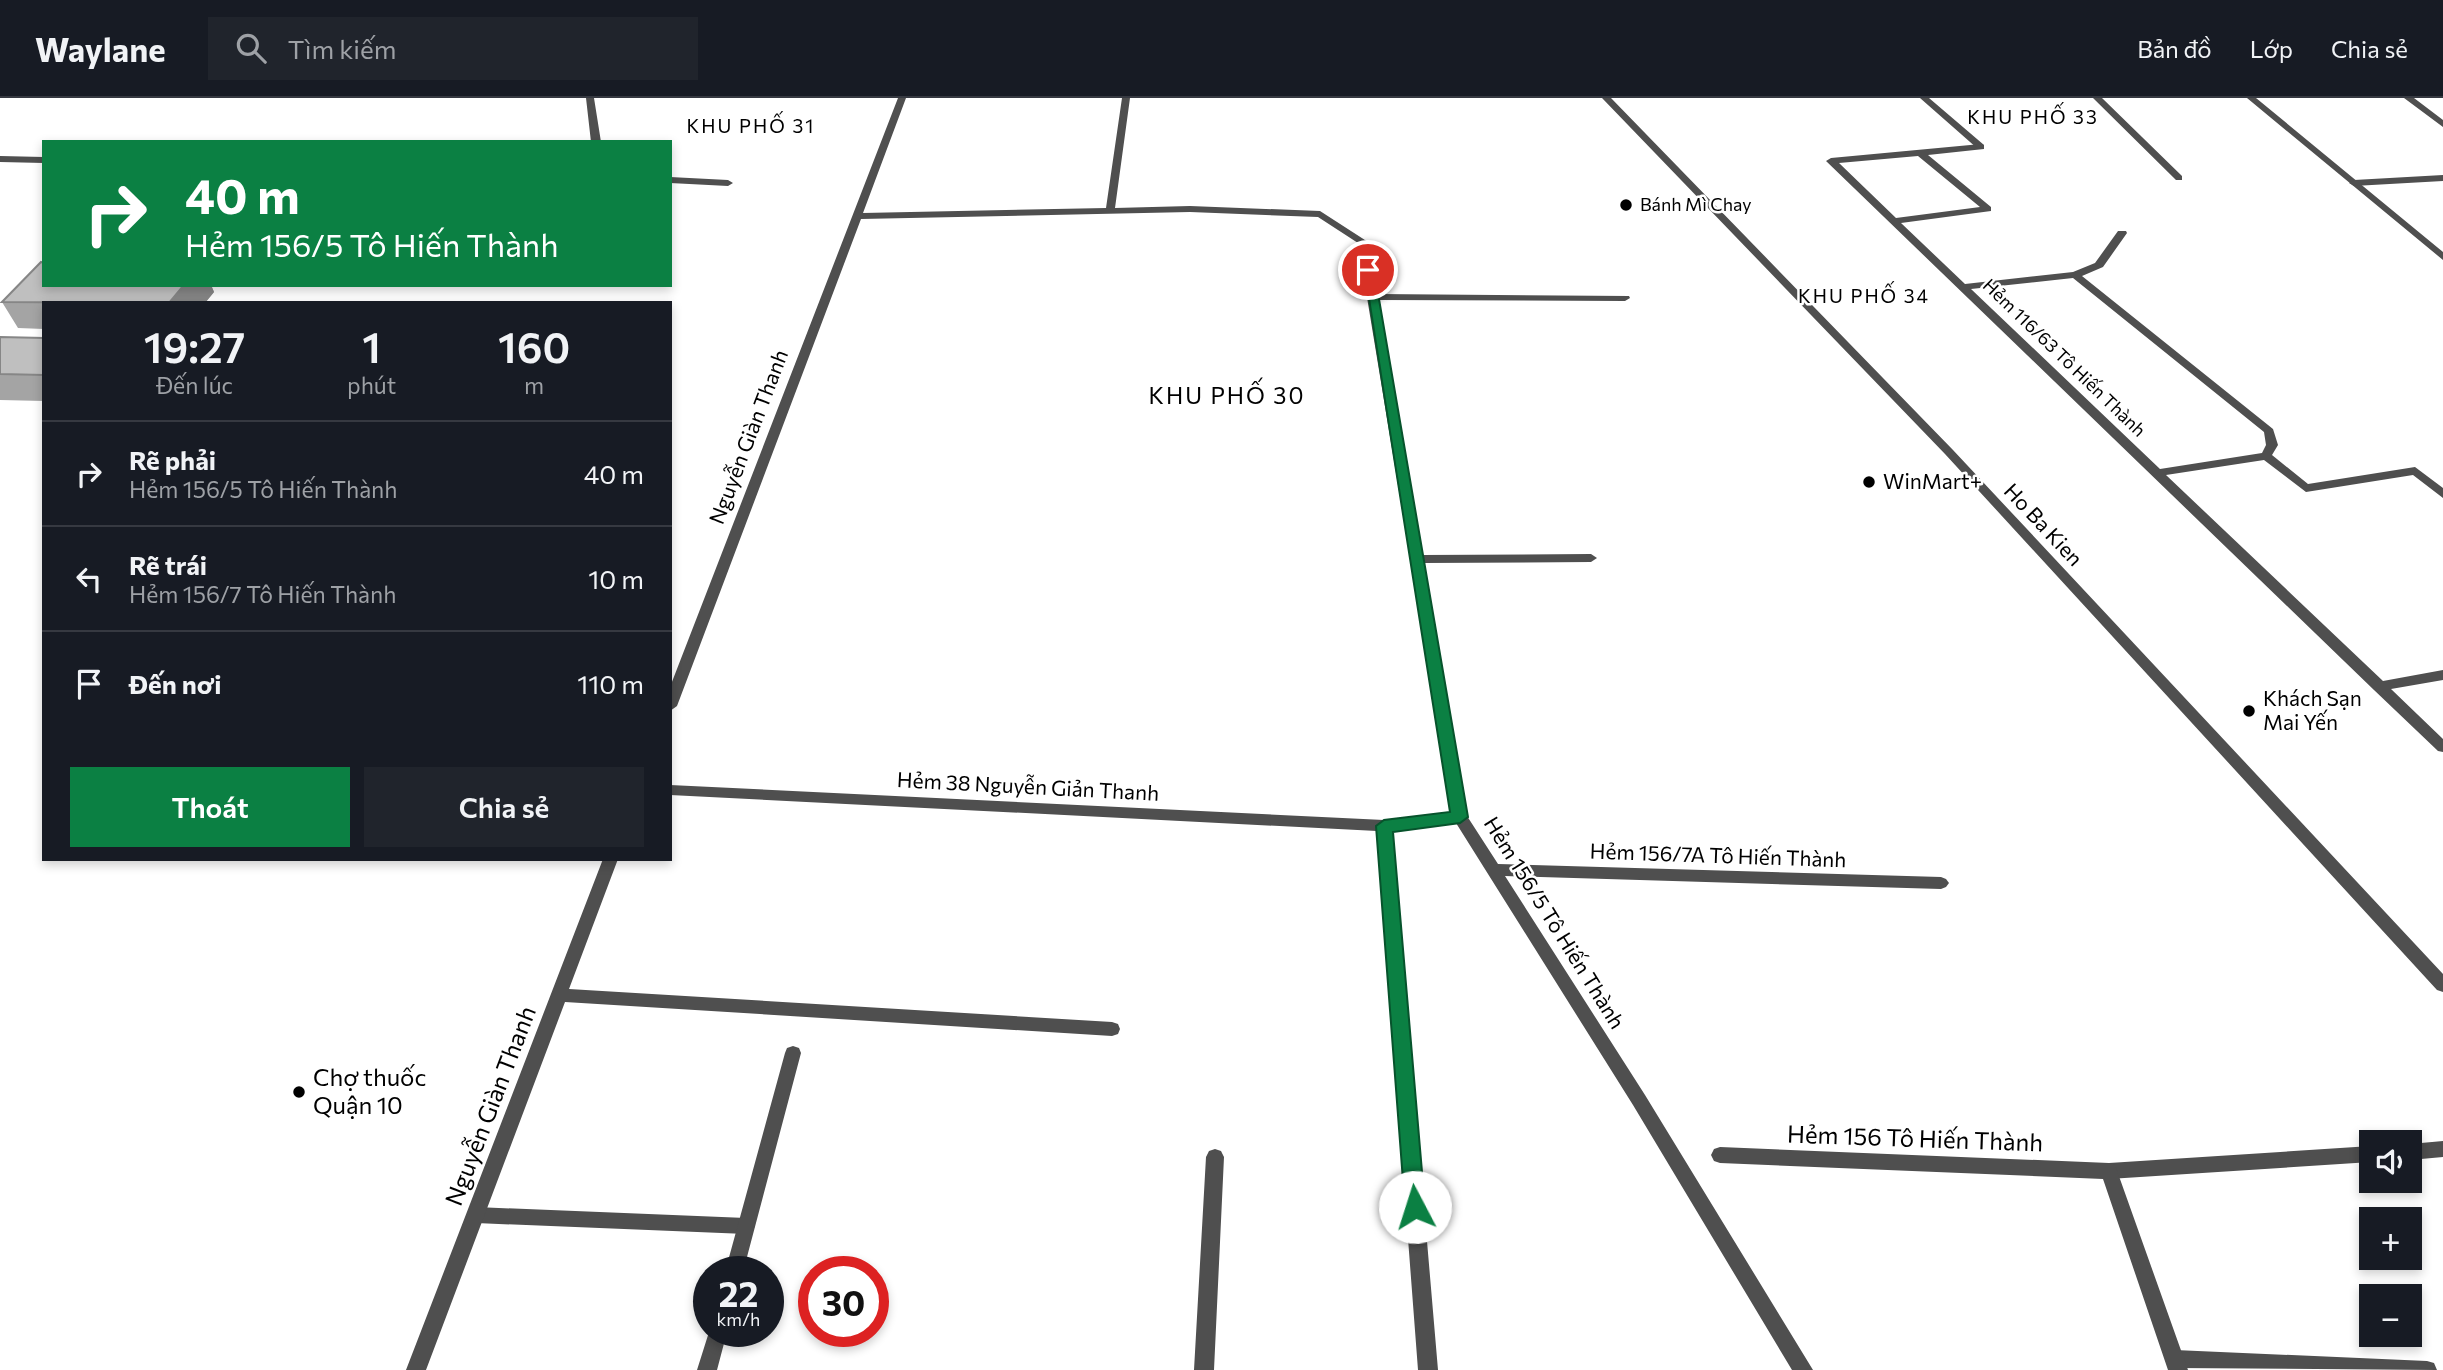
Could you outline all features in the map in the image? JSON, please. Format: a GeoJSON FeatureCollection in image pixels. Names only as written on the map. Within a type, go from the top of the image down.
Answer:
{"type":"FeatureCollection","features":[{"type":"Feature","properties":{"kind":"street"},"geometry":{"type":"LineString","coordinates":[[590,98],[596,140]]}},
{"type":"Feature","properties":{"kind":"street","name":"Nguyễn Giàn Thanh"},"geometry":{"type":"LineString","coordinates":[[672,701],[902,98]]}},
{"type":"Feature","properties":{"kind":"street"},"geometry":{"type":"LineString","coordinates":[[1110,211],[1126,98]]}},
{"type":"Feature","properties":{"kind":"street"},"geometry":{"type":"LineString","coordinates":[[1606,98],[1619,98]]}},
{"type":"Feature","properties":{"kind":"street","name":"Ho Ba Kien"},"geometry":{"type":"LineString","coordinates":[[1606,98],[1948,452],[2443,985]]}},
{"type":"Feature","properties":{"kind":"street","name":"Hẻm 116/63 Tô Hiến Thành"},"geometry":{"type":"LineString","coordinates":[[1924,98],[1981,147],[1831,161],[2443,747]]}},
{"type":"Feature","properties":{"kind":"street"},"geometry":{"type":"LineString","coordinates":[[2097,98],[2179,178]]}},
{"type":"Feature","properties":{"kind":"street"},"geometry":{"type":"LineString","coordinates":[[2251,98],[2443,257]]}},
{"type":"Feature","properties":{"kind":"street"},"geometry":{"type":"LineString","coordinates":[[2408,98],[2443,124]]}},
{"type":"Feature","properties":{"kind":"street"},"geometry":{"type":"LineString","coordinates":[[1894,221],[1988,209],[1920,153]]}},
{"type":"Feature","properties":{"kind":"street"},"geometry":{"type":"LineString","coordinates":[[0,159],[42,160]]}},
{"type":"Feature","properties":{"kind":"street"},"geometry":{"type":"LineString","coordinates":[[2354,183],[2443,178]]}},
{"type":"Feature","properties":{"kind":"street"},"geometry":{"type":"LineString","coordinates":[[672,180],[728,183]]}},
{"type":"Feature","properties":{"kind":"street"},"geometry":{"type":"LineString","coordinates":[[858,216],[1190,209],[1320,214],[1363,242],[1460,817]]}},
{"type":"Feature","properties":{"kind":"street"},"geometry":{"type":"LineString","coordinates":[[1963,287],[2075,275],[2099,265],[2122,233]]}},
{"type":"Feature","properties":{"kind":"street"},"geometry":{"type":"LineString","coordinates":[[2075,275],[2269,431],[2273,445],[2266,456]]}},
{"type":"Feature","properties":{"kind":"street"},"geometry":{"type":"LineString","coordinates":[[1373,297],[1625,298]]}},
{"type":"Feature","properties":{"kind":"street"},"geometry":{"type":"LineString","coordinates":[[2156,473],[2266,456],[2306,488],[2416,471],[2443,494]]}},
{"type":"Feature","properties":{"kind":"street"},"geometry":{"type":"LineString","coordinates":[[1417,559],[1591,558]]}},
{"type":"Feature","properties":{"kind":"street"},"geometry":{"type":"LineString","coordinates":[[2379,687],[2443,675]]}},
{"type":"Feature","properties":{"kind":"street","name":"Hẻm 38 Nguyễn Giản Thanh"},"geometry":{"type":"LineString","coordinates":[[672,790],[1384,826]]}},
{"type":"Feature","properties":{"kind":"street","name":"Hẻm 156/5 Tô Hiến Thành"},"geometry":{"type":"LineString","coordinates":[[1384,826],[1460,817],[1639,1100],[1803,1370]]}},
{"type":"Feature","properties":{"kind":"street"},"geometry":{"type":"LineString","coordinates":[[1384,826],[1428,1370]]}},
{"type":"Feature","properties":{"kind":"street","name":"Nguyễn Giàn Thanh"},"geometry":{"type":"LineString","coordinates":[[416,1370],[610,861]]}},
{"type":"Feature","properties":{"kind":"street","name":"Hẻm 156/7A Tô Hiến Thành"},"geometry":{"type":"LineString","coordinates":[[1494,870],[1941,883]]}},
{"type":"Feature","properties":{"kind":"street"},"geometry":{"type":"LineString","coordinates":[[559,995],[1112,1029]]}},
{"type":"Feature","properties":{"kind":"street"},"geometry":{"type":"LineString","coordinates":[[738,1256],[793,1053]]}},
{"type":"Feature","properties":{"kind":"street"},"geometry":{"type":"LineString","coordinates":[[2422,1151],[2443,1149]]}},
{"type":"Feature","properties":{"kind":"street","name":"Hẻm 156 Tô Hiến Thành"},"geometry":{"type":"LineString","coordinates":[[1720,1155],[2109,1171],[2359,1155]]}},
{"type":"Feature","properties":{"kind":"street"},"geometry":{"type":"LineString","coordinates":[[1204,1370],[1215,1157]]}},
{"type":"Feature","properties":{"kind":"street"},"geometry":{"type":"LineString","coordinates":[[2109,1171],[2176,1365],[2427,1370]]}},
{"type":"Feature","properties":{"kind":"street"},"geometry":{"type":"LineString","coordinates":[[476,1215],[746,1226]]}},
{"type":"Feature","properties":{"kind":"street"},"geometry":{"type":"LineString","coordinates":[[707,1370],[714,1347]]}},
{"type":"Feature","properties":{"kind":"building"},"geometry":{"type":"Polygon","coordinates":[[[41,262],[42,287],[182,287],[171,301],[2,302],[41,262]]]}},
{"type":"Feature","properties":{"kind":"building"},"geometry":{"type":"Polygon","coordinates":[[[0,337],[42,338],[42,375],[0,374],[0,337]]]}},
{"type":"Feature","properties":{"kind":"place","name":"Bánh Mì Chay"},"geometry":{"type":"Point","coordinates":[1626,205]}},
{"type":"Feature","properties":{"kind":"place","name":"WinMart+"},"geometry":{"type":"Point","coordinates":[1869,482]}},
{"type":"Feature","properties":{"kind":"place","name":"Khách Sạn Mai Yến"},"geometry":{"type":"Point","coordinates":[2249,711]}},
{"type":"Feature","properties":{"kind":"place","name":"Chợ thuốc Quận 10"},"geometry":{"type":"Point","coordinates":[299,1092]}},
{"type":"Feature","properties":{"kind":"district","name":"KHU PHỐ 33"},"geometry":{"type":"Point","coordinates":[2033,117]}},
{"type":"Feature","properties":{"kind":"district","name":"KHU PHỐ 31"},"geometry":{"type":"Point","coordinates":[751,126]}},
{"type":"Feature","properties":{"kind":"district","name":"KHU PHỐ 34"},"geometry":{"type":"Point","coordinates":[1864,296]}},
{"type":"Feature","properties":{"kind":"district","name":"KHU PHỐ 30"},"geometry":{"type":"Point","coordinates":[1227,396]}},
{"type":"Feature","properties":{"kind":"route"},"geometry":{"type":"LineString","coordinates":[[1368,270],[1460,817],[1384,826],[1415,1207]]}}]}
